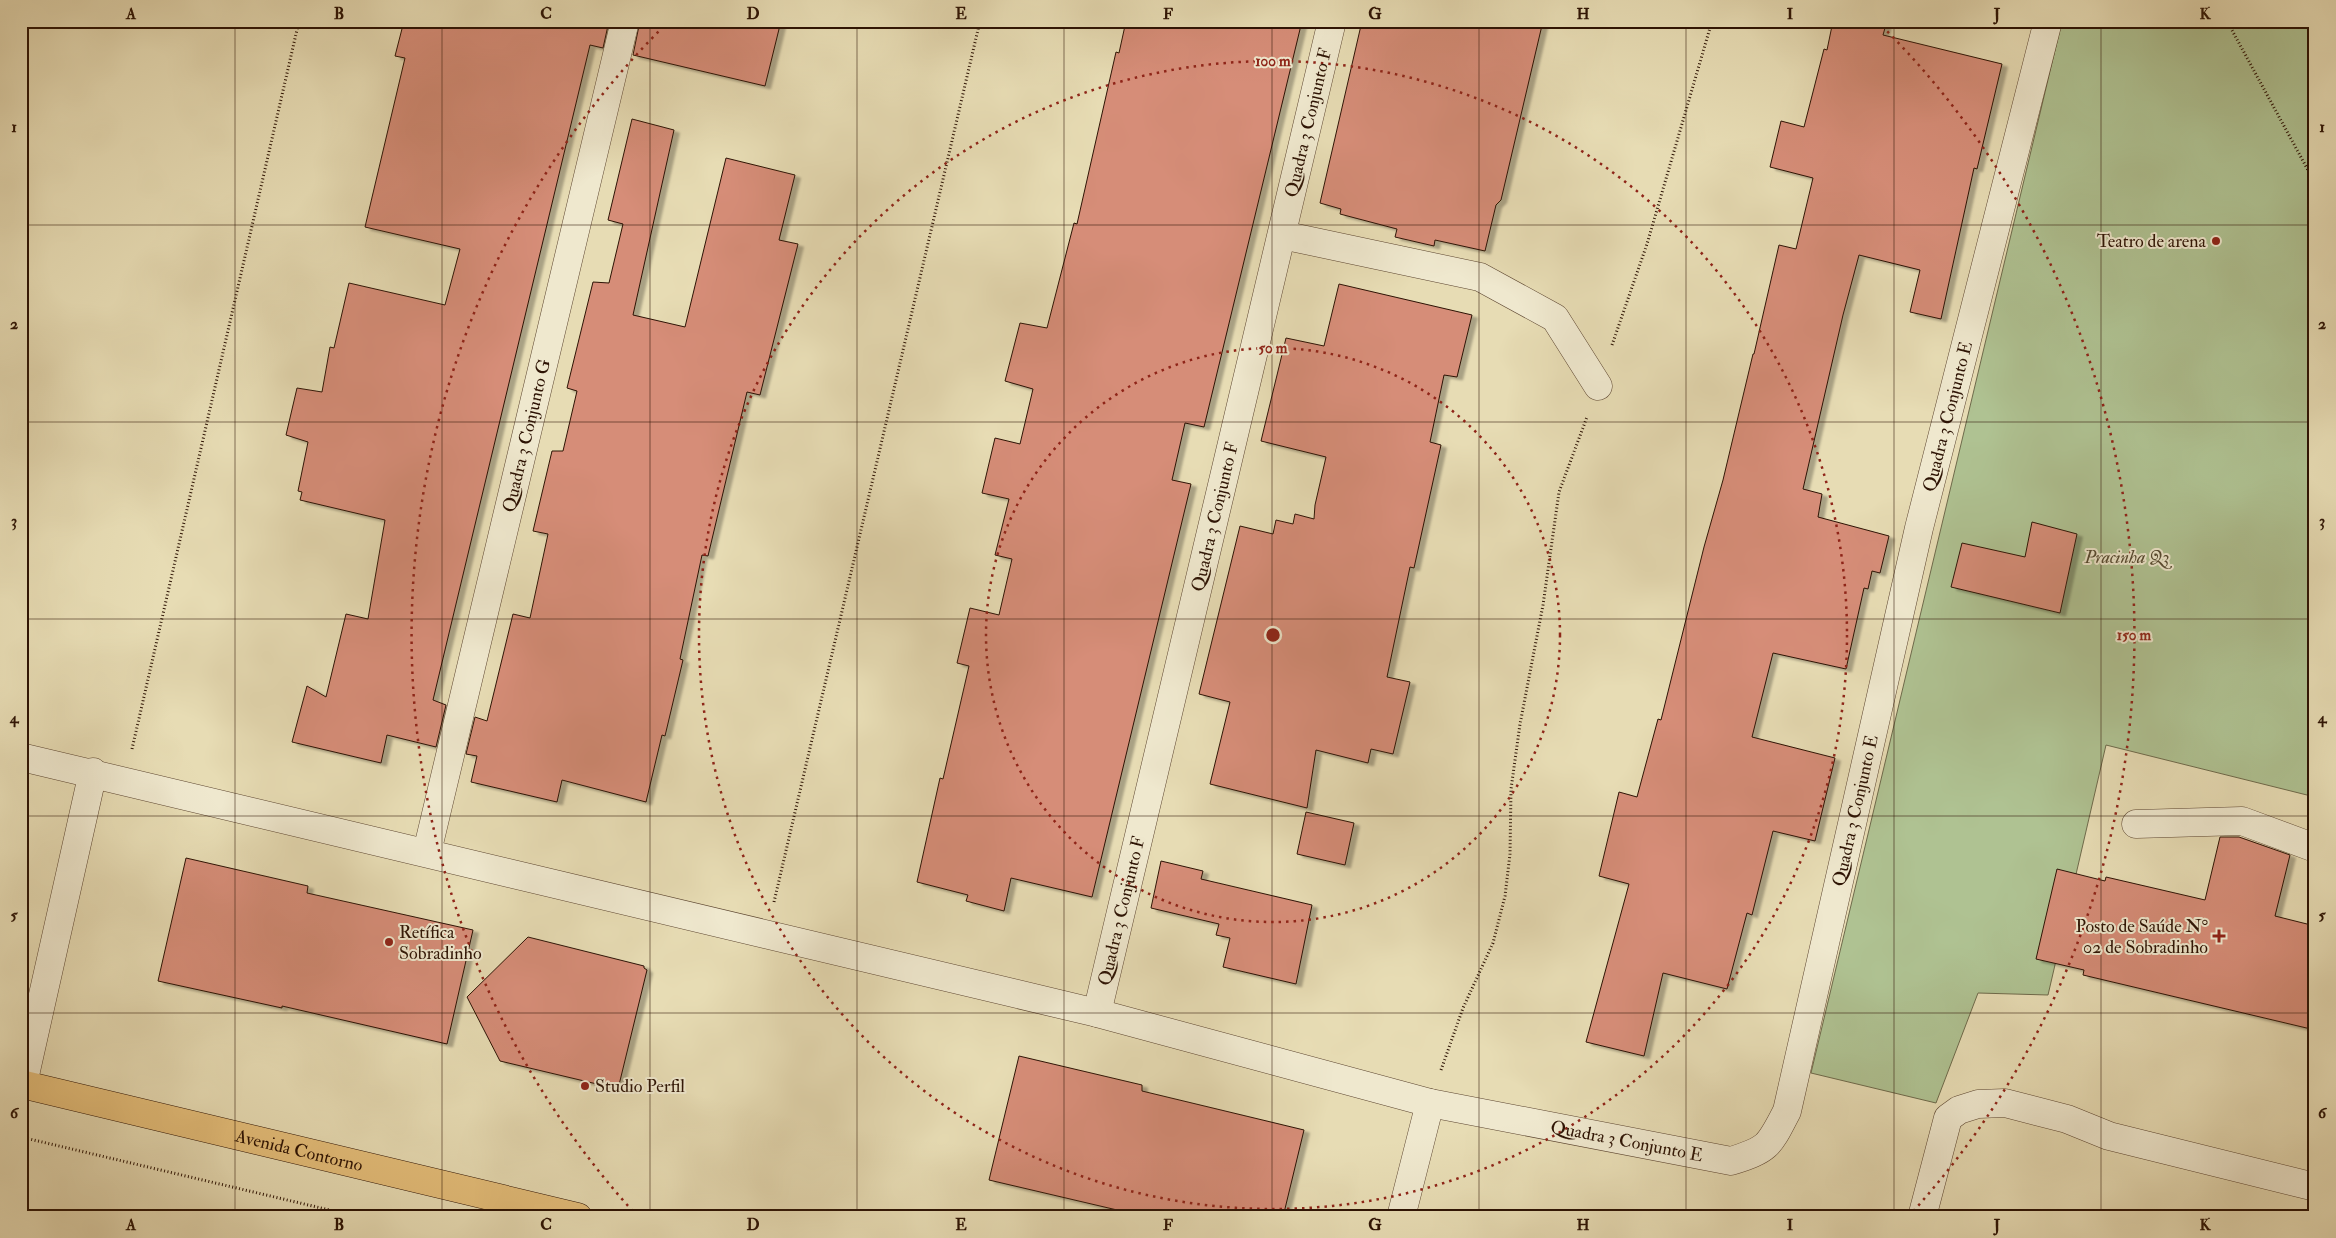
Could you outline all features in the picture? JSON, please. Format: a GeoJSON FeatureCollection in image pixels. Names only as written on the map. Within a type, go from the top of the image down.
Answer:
{"type":"FeatureCollection","features":[{"type":"Feature","properties":{"kind":"main road","name":"Avenida Contorno"},"geometry":{"type":"LineString","coordinates":[[22,1084],[578,1217]]}},
{"type":"Feature","properties":{"kind":"street","name":"Quadra 3 Conjunto G"},"geometry":{"type":"LineString","coordinates":[[427,852],[625,21]]}},
{"type":"Feature","properties":{"kind":"street","name":"Quadra 3 Conjunto F"},"geometry":{"type":"LineString","coordinates":[[1097,1012],[1332,21]]}},
{"type":"Feature","properties":{"kind":"street","name":"Quadra 3 Conjunto E"},"geometry":{"type":"LineString","coordinates":[[21,756],[1097,1012],[1430,1103],[1731,1160],[1759,1152],[1774,1138],[1787,1111],[1919,528],[2048,21]]}},
{"type":"Feature","properties":{"kind":"street"},"geometry":{"type":"LineString","coordinates":[[1282,235],[1480,277],[1554,318],[1598,386]]}},
{"type":"Feature","properties":{"kind":"street"},"geometry":{"type":"LineString","coordinates":[[22,1084],[93,772]]}},
{"type":"Feature","properties":{"kind":"street"},"geometry":{"type":"LineString","coordinates":[[2136,824],[2242,820],[2315,848]]}},
{"type":"Feature","properties":{"kind":"street"},"geometry":{"type":"LineString","coordinates":[[1402,1217],[1430,1103]]}},
{"type":"Feature","properties":{"kind":"street"},"geometry":{"type":"LineString","coordinates":[[1922,1217],[1948,1118],[1959,1110],[1978,1104],[2005,1103],[2067,1120],[2108,1136],[2315,1187]]}},
{"type":"Feature","properties":{"kind":"path"},"geometry":{"type":"LineString","coordinates":[[125,780],[299,21]]}},
{"type":"Feature","properties":{"kind":"path"},"geometry":{"type":"LineString","coordinates":[[766,932],[980,21]]}},
{"type":"Feature","properties":{"kind":"path"},"geometry":{"type":"LineString","coordinates":[[1430,1103],[1463,1008],[1493,943],[1505,896],[1510,854],[1511,789],[1520,724],[1543,605],[1559,492],[1647,244],[1712,21]]}},
{"type":"Feature","properties":{"kind":"path"},"geometry":{"type":"LineString","coordinates":[[2227,21],[2315,183]]}},
{"type":"Feature","properties":{"kind":"path"},"geometry":{"type":"LineString","coordinates":[[21,1137],[359,1217]]}},
{"type":"Feature","properties":{"kind":"green space","name":"Pracinha Q3"},"geometry":{"type":"Polygon","coordinates":[[[2062,21],[2315,21],[2315,797],[2106,745],[2048,995],[1978,993],[1936,1103],[1811,1073],[2062,21]]]}},
{"type":"Feature","properties":{"kind":"building"},"geometry":{"type":"Polygon","coordinates":[[[404,21],[609,21],[603,48],[590,45],[433,700],[446,705],[436,747],[387,735],[381,763],[292,742],[307,686],[326,697],[346,614],[368,619],[385,520],[300,500],[302,492],[298,491],[308,442],[286,435],[297,388],[322,392],[330,347],[334,348],[349,283],[445,305],[460,249],[365,227],[405,58],[395,56],[404,21]]]}},
{"type":"Feature","properties":{"kind":"building"},"geometry":{"type":"Polygon","coordinates":[[[640,21],[781,21],[765,86],[633,55],[640,21]]]}},
{"type":"Feature","properties":{"kind":"building"},"geometry":{"type":"Polygon","coordinates":[[[1126,21],[1302,21],[1204,427],[1185,423],[1172,480],[1191,484],[1092,897],[1011,878],[1004,911],[966,901],[968,895],[917,882],[940,778],[943,779],[969,666],[957,663],[970,608],[999,615],[1012,559],[995,555],[1009,499],[982,493],[995,438],[1020,444],[1033,389],[1005,381],[1020,323],[1047,328],[1074,223],[1077,224],[1116,52],[1119,53],[1126,21]]]}},
{"type":"Feature","properties":{"kind":"building"},"geometry":{"type":"Polygon","coordinates":[[[1362,21],[1543,21],[1501,200],[1496,205],[1485,251],[1435,240],[1434,246],[1395,237],[1397,229],[1340,214],[1341,209],[1320,203],[1362,21]]]}},
{"type":"Feature","properties":{"kind":"building"},"geometry":{"type":"Polygon","coordinates":[[[1833,21],[1887,21],[1883,35],[2002,64],[1977,169],[1974,168],[1941,319],[1910,312],[1920,270],[1859,255],[1843,315],[1803,489],[1822,494],[1818,517],[1889,536],[1880,573],[1872,571],[1868,589],[1864,588],[1846,669],[1773,653],[1752,737],[1835,758],[1815,841],[1773,831],[1752,915],[1747,913],[1727,989],[1663,973],[1644,1056],[1586,1042],[1629,884],[1599,876],[1619,792],[1637,797],[1658,719],[1661,720],[1704,547],[1723,480],[1779,245],[1796,249],[1813,178],[1770,167],[1781,121],[1804,127],[1824,49],[1827,50],[1833,21]]]}},
{"type":"Feature","properties":{"kind":"building"},"geometry":{"type":"Polygon","coordinates":[[[632,119],[674,130],[633,315],[685,327],[726,158],[795,175],[779,240],[798,244],[760,395],[747,392],[708,556],[702,555],[680,659],[683,660],[665,736],[662,735],[646,802],[562,780],[557,802],[471,782],[477,756],[466,754],[475,717],[487,721],[513,614],[530,618],[548,534],[533,531],[552,451],[563,451],[577,391],[567,388],[593,282],[609,283],[623,224],[608,220],[632,119]]]}},
{"type":"Feature","properties":{"kind":"building"},"geometry":{"type":"Polygon","coordinates":[[[1339,284],[1472,315],[1457,377],[1444,375],[1430,442],[1441,445],[1414,568],[1410,567],[1387,677],[1410,682],[1393,754],[1371,749],[1368,763],[1316,750],[1307,808],[1210,784],[1230,702],[1199,694],[1240,526],[1273,534],[1276,520],[1293,524],[1295,514],[1314,519],[1315,505],[1326,457],[1261,441],[1286,338],[1324,346],[1339,284]]]}},
{"type":"Feature","properties":{"kind":"building"},"geometry":{"type":"Polygon","coordinates":[[[2032,522],[2077,534],[2060,613],[1951,587],[1962,543],[2025,557],[2032,522]]]}},
{"type":"Feature","properties":{"kind":"building"},"geometry":{"type":"Polygon","coordinates":[[[1306,812],[1354,823],[1345,865],[1297,854],[1306,812]]]}},
{"type":"Feature","properties":{"kind":"building"},"geometry":{"type":"Polygon","coordinates":[[[2220,837],[2239,837],[2290,855],[2275,916],[2315,926],[2315,1030],[2083,975],[2084,970],[2036,959],[2057,869],[2105,881],[2106,877],[2205,900],[2220,837]]]}},
{"type":"Feature","properties":{"kind":"building"},"geometry":{"type":"Polygon","coordinates":[[[186,858],[308,886],[307,893],[473,930],[447,1044],[282,1006],[282,1008],[158,981],[186,858]]]}},
{"type":"Feature","properties":{"kind":"building"},"geometry":{"type":"Polygon","coordinates":[[[1161,861],[1203,871],[1201,879],[1312,905],[1296,984],[1223,967],[1230,938],[1216,935],[1219,924],[1151,908],[1161,861]]]}},
{"type":"Feature","properties":{"kind":"building"},"geometry":{"type":"Polygon","coordinates":[[[528,937],[644,966],[647,970],[618,1089],[500,1061],[467,997],[528,937]]]}},
{"type":"Feature","properties":{"kind":"building"},"geometry":{"type":"Polygon","coordinates":[[[1019,1056],[1142,1085],[1142,1091],[1304,1130],[1283,1217],[1147,1217],[989,1180],[1019,1056]]]}},
{"type":"Feature","properties":{"kind":"place","name":"Teatro de arena"},"geometry":{"type":"Point","coordinates":[2216,241]}},
{"type":"Feature","properties":{"kind":"place","name":"Posto de Saúde N° 02 de Sobradinho"},"geometry":{"type":"Point","coordinates":[2219,936]}},
{"type":"Feature","properties":{"kind":"place","name":"Retífica Sobradinho"},"geometry":{"type":"Point","coordinates":[389,942]}},
{"type":"Feature","properties":{"kind":"place","name":"Studio Perfil"},"geometry":{"type":"Point","coordinates":[585,1086]}}]}
